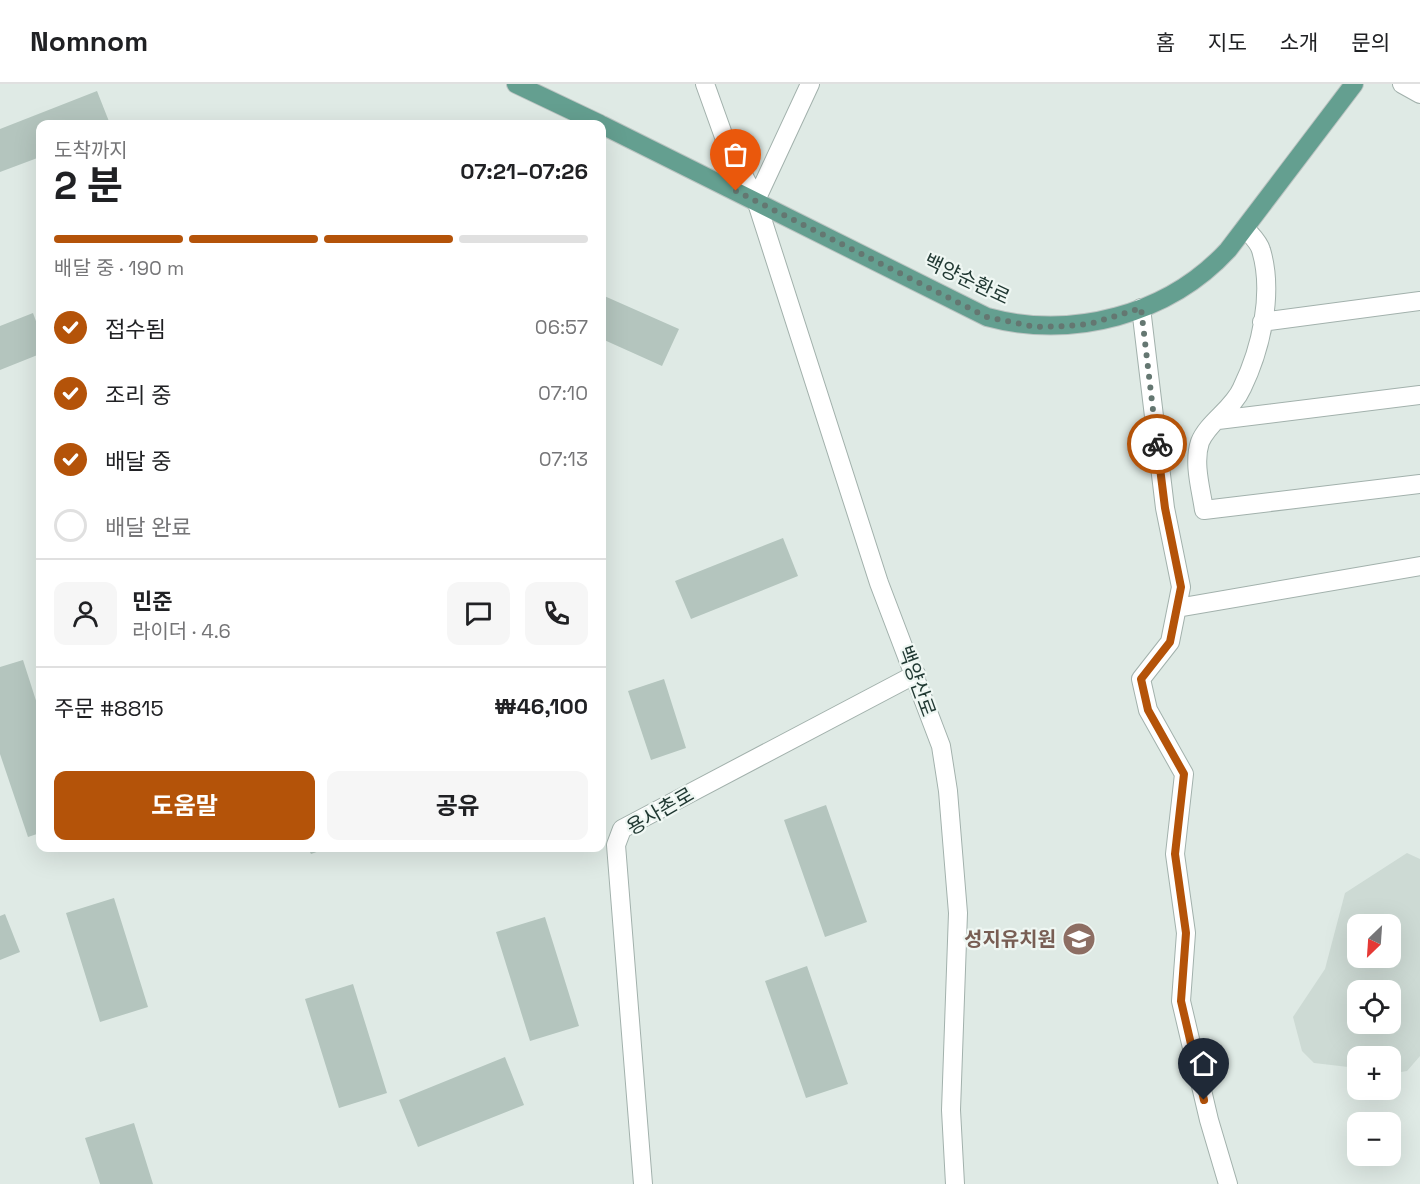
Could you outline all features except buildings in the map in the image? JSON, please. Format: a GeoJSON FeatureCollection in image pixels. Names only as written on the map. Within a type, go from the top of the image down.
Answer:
{"type":"FeatureCollection","features":[{"type":"Feature","properties":{"kind":"main road","name":"백양순환로"},"geometry":{"type":"LineString","coordinates":[[516,84],[591,120]]}},
{"type":"Feature","properties":{"kind":"main road","name":"백양순환로"},"geometry":{"type":"LineString","coordinates":[[606,127],[756,200],[987,317],[1019,325],[1067,326],[1090,324],[1141,308],[1186,287],[1211,269],[1245,228],[1354,84]]}},
{"type":"Feature","properties":{"kind":"street","name":"백양산로"},"geometry":{"type":"LineString","coordinates":[[705,84],[724,137],[756,200],[879,583],[916,674],[941,746],[955,859],[958,913],[951,1110],[955,1184]]}},
{"type":"Feature","properties":{"kind":"street"},"geometry":{"type":"LineString","coordinates":[[756,200],[810,84]]}},
{"type":"Feature","properties":{"kind":"street"},"geometry":{"type":"LineString","coordinates":[[1402,84],[1420,94]]}},
{"type":"Feature","properties":{"kind":"street"},"geometry":{"type":"LineString","coordinates":[[1245,228],[1261,248],[1266,285],[1262,322],[1255,355],[1242,388],[1201,441],[1197,457],[1204,510],[1420,484]]}},
{"type":"Feature","properties":{"kind":"street"},"geometry":{"type":"LineString","coordinates":[[1262,322],[1420,301]]}},
{"type":"Feature","properties":{"kind":"street"},"geometry":{"type":"LineString","coordinates":[[1141,308],[1165,508],[1181,587],[1170,642],[1141,679],[1148,710],[1184,774],[1175,854],[1186,933],[1181,1001],[1209,1120],[1228,1184]]}},
{"type":"Feature","properties":{"kind":"street"},"geometry":{"type":"LineString","coordinates":[[1218,420],[1420,395]]}},
{"type":"Feature","properties":{"kind":"street"},"geometry":{"type":"LineString","coordinates":[[1177,608],[1420,566]]}},
{"type":"Feature","properties":{"kind":"street","name":"용사촌로"},"geometry":{"type":"LineString","coordinates":[[643,1184],[616,845],[622,829],[916,674]]}},
{"type":"Feature","properties":{"kind":"shaded area"},"geometry":{"type":"Polygon","coordinates":[[[1407,853],[1420,859],[1420,1056],[1407,1071],[1401,1072],[1401,1046],[1347,1046],[1347,1067],[1314,1063],[1302,1051],[1293,1017],[1325,969],[1345,893],[1407,853]]]}},
{"type":"Feature","properties":{"kind":"way so far"},"geometry":{"type":"LineString","coordinates":[[736,191],[987,317],[1011,324],[1036,327],[1090,324],[1141,308],[1157,444]]}},
{"type":"Feature","properties":{"kind":"place","name":"성지유치원"},"geometry":{"type":"Point","coordinates":[1079,939]}},
{"type":"Feature","properties":{"kind":"route"},"geometry":{"type":"LineString","coordinates":[[1157,444],[1165,508],[1181,587],[1170,642],[1141,679],[1148,710],[1184,774],[1175,854],[1186,933],[1181,1001],[1204,1100]]}}]}
